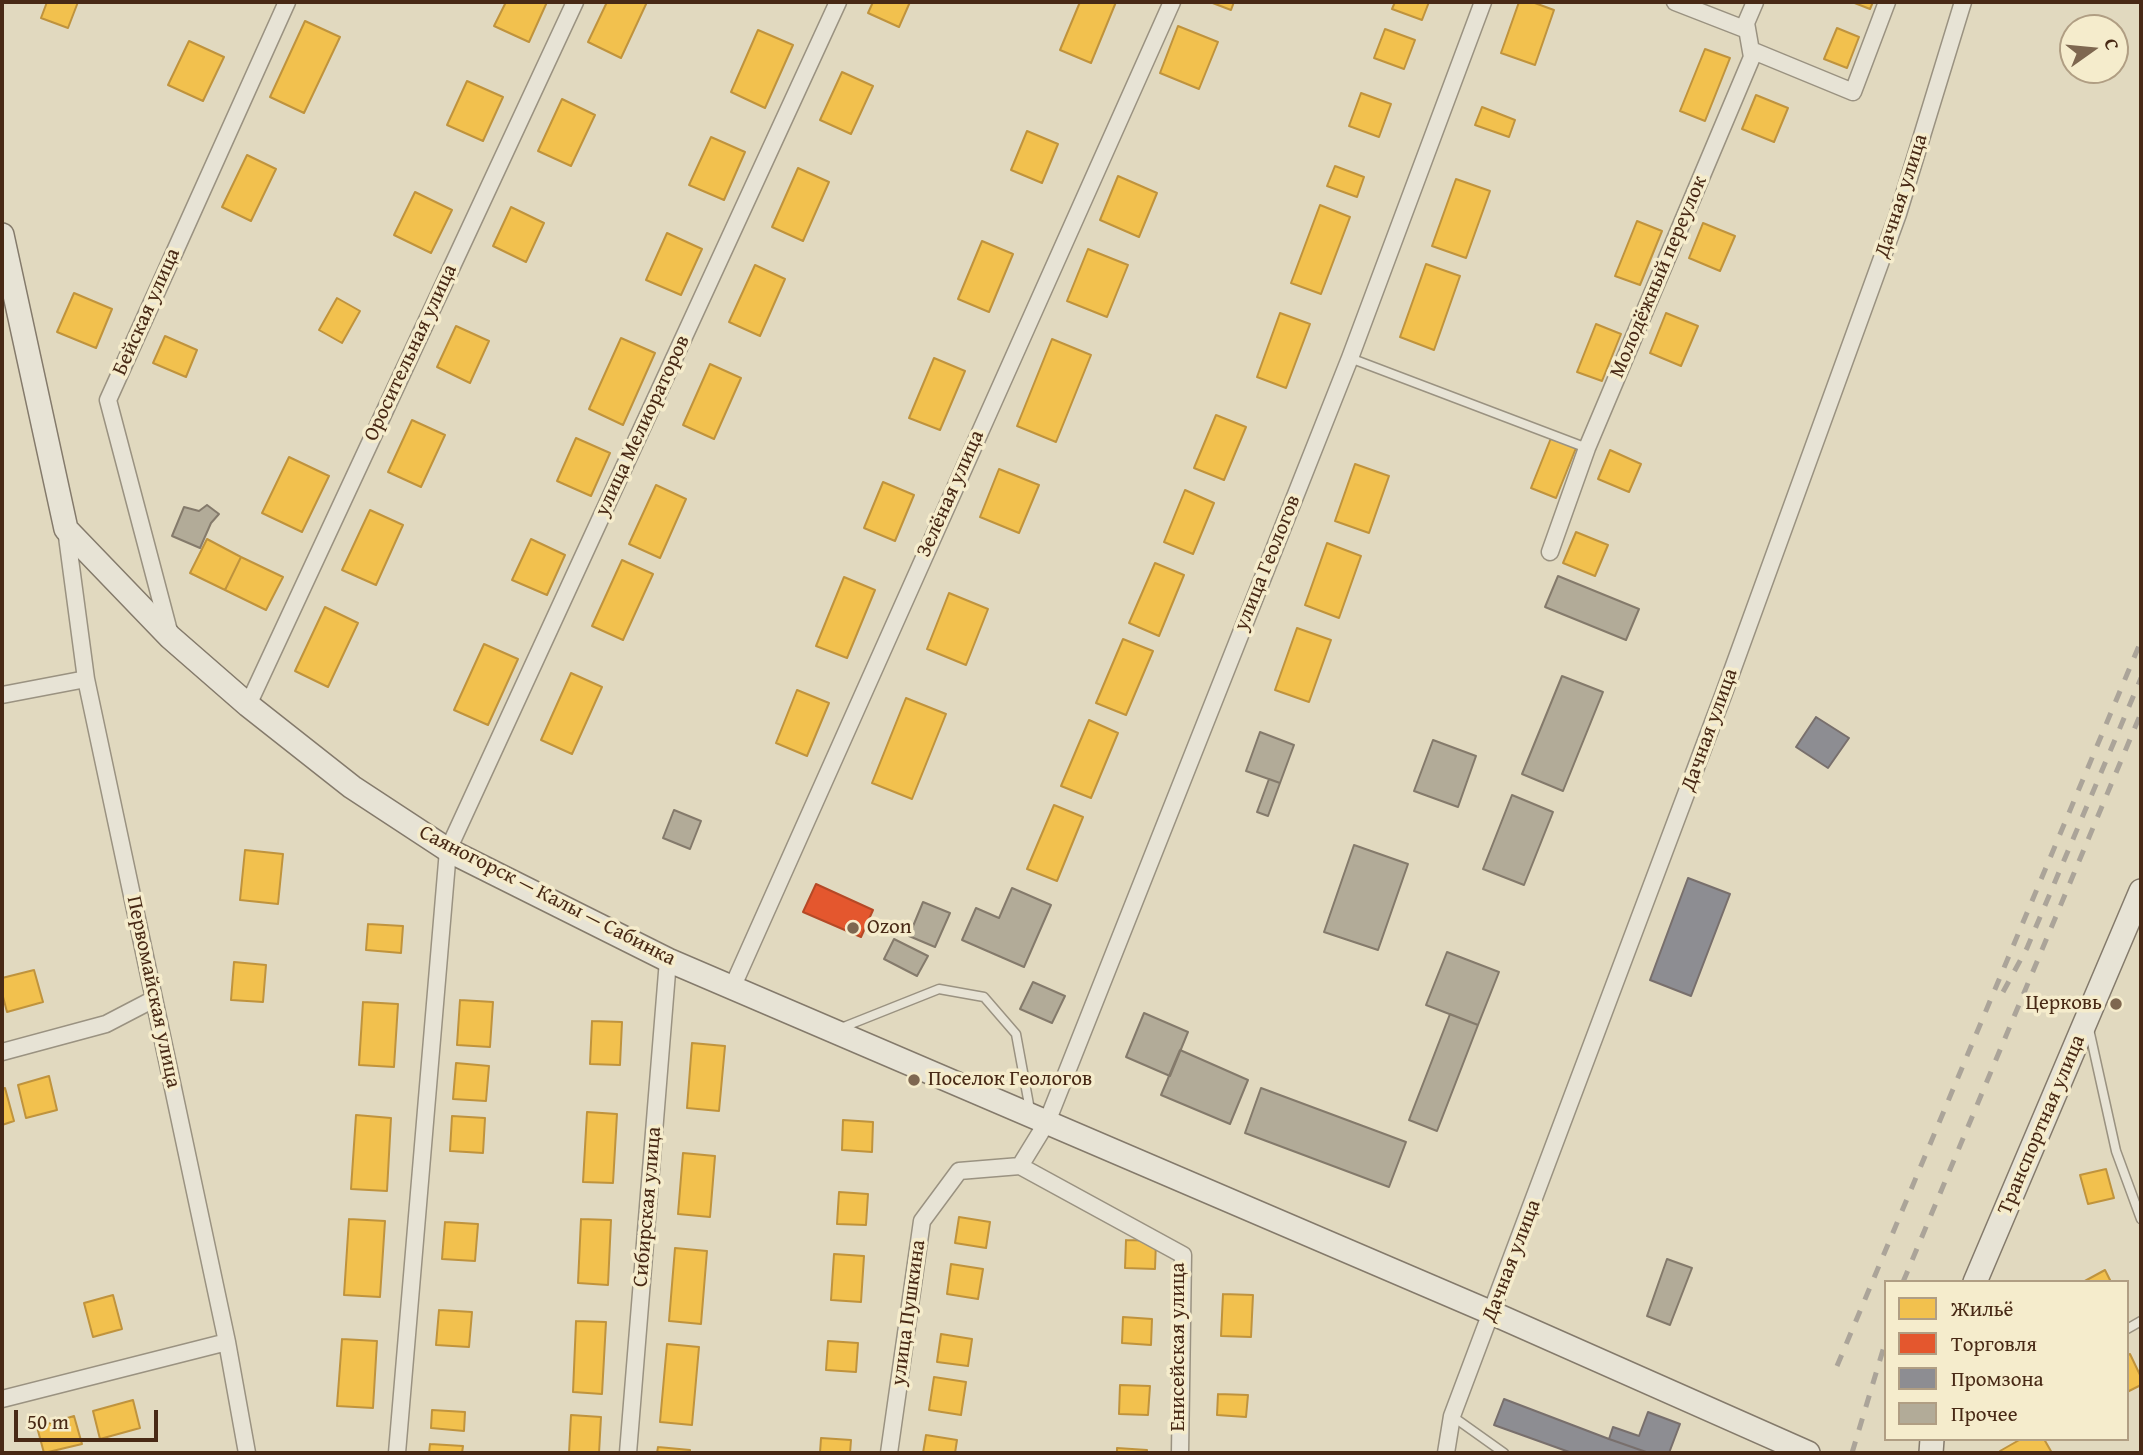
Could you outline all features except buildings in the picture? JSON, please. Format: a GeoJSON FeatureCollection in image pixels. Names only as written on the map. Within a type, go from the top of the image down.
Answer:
{"type":"FeatureCollection","features":[{"type":"Feature","properties":{"kind":"street","name":"Бейская улица"},"geometry":{"type":"LineString","coordinates":[[170,636],[108,400],[288,2]]}},
{"type":"Feature","properties":{"kind":"street","name":"Оросительная улица"},"geometry":{"type":"LineString","coordinates":[[248,705],[575,2]]}},
{"type":"Feature","properties":{"kind":"street","name":"улица Мелиораторов"},"geometry":{"type":"LineString","coordinates":[[448,850],[838,2]]}},
{"type":"Feature","properties":{"kind":"street","name":"Зелёная улица"},"geometry":{"type":"LineString","coordinates":[[732,988],[1172,2]]}},
{"type":"Feature","properties":{"kind":"street","name":"улица Геологов"},"geometry":{"type":"LineString","coordinates":[[1039,1119],[1350,358],[1483,2]]}},
{"type":"Feature","properties":{"kind":"street"},"geometry":{"type":"LineString","coordinates":[[1675,2],[1747,30]]}},
{"type":"Feature","properties":{"kind":"street","name":"Молодёжный переулок"},"geometry":{"type":"LineString","coordinates":[[1550,552],[1587,448],[1752,57],[1746,23],[1755,2]]}},
{"type":"Feature","properties":{"kind":"street"},"geometry":{"type":"LineString","coordinates":[[1751,50],[1853,92],[1887,2]]}},
{"type":"Feature","properties":{"kind":"street","name":"Дачная улица"},"geometry":{"type":"LineString","coordinates":[[1446,1453],[1452,1416],[1724,692],[1898,214],[1963,2]]}},
{"type":"Feature","properties":{"kind":"street"},"geometry":{"type":"LineString","coordinates":[[2,235],[66,529]]}},
{"type":"Feature","properties":{"kind":"street","name":"Саяногорск — Калы — Сабинка"},"geometry":{"type":"LineString","coordinates":[[66,529],[170,636],[248,705],[352,788],[448,850],[668,960],[1492,1313],[1808,1453]]}},
{"type":"Feature","properties":{"kind":"street","name":"Первомайская улица"},"geometry":{"type":"LineString","coordinates":[[66,529],[86,679],[227,1342],[247,1453]]}},
{"type":"Feature","properties":{"kind":"street"},"geometry":{"type":"LineString","coordinates":[[2,695],[86,679]]}},
{"type":"Feature","properties":{"kind":"street"},"geometry":{"type":"LineString","coordinates":[[397,1453],[448,850]]}},
{"type":"Feature","properties":{"kind":"street","name":"Транспортная улица"},"geometry":{"type":"LineString","coordinates":[[1976,1280],[2141,891]]}},
{"type":"Feature","properties":{"kind":"street","name":"Сибирская улица"},"geometry":{"type":"LineString","coordinates":[[628,1453],[668,960]]}},
{"type":"Feature","properties":{"kind":"street"},"geometry":{"type":"LineString","coordinates":[[2,1052],[106,1024],[154,999]]}},
{"type":"Feature","properties":{"kind":"street"},"geometry":{"type":"LineString","coordinates":[[1020,1166],[1039,1119]]}},
{"type":"Feature","properties":{"kind":"street","name":"улица Пушкина"},"geometry":{"type":"LineString","coordinates":[[889,1453],[922,1222],[959,1171],[1020,1166]]}},
{"type":"Feature","properties":{"kind":"street","name":"Енисейская улица"},"geometry":{"type":"LineString","coordinates":[[1020,1166],[1183,1255],[1180,1453]]}},
{"type":"Feature","properties":{"kind":"street"},"geometry":{"type":"LineString","coordinates":[[2,1399],[227,1342]]}},
{"type":"Feature","properties":{"kind":"lane"},"geometry":{"type":"LineString","coordinates":[[1350,358],[1587,448]]}},
{"type":"Feature","properties":{"kind":"lane"},"geometry":{"type":"LineString","coordinates":[[833,1031],[939,989],[984,997],[1016,1034],[1039,1119]]}},
{"type":"Feature","properties":{"kind":"lane"},"geometry":{"type":"LineString","coordinates":[[2087,1020],[2116,1151],[2141,1219]]}},
{"type":"Feature","properties":{"kind":"lane"},"geometry":{"type":"LineString","coordinates":[[1452,1416],[1504,1453]]}},
{"type":"Feature","properties":{"kind":"railway"},"geometry":{"type":"LineString","coordinates":[[1837,1366],[2141,641]]}},
{"type":"Feature","properties":{"kind":"railway"},"geometry":{"type":"LineString","coordinates":[[2003,992],[2027,948],[2141,678]]}},
{"type":"Feature","properties":{"kind":"railway"},"geometry":{"type":"LineString","coordinates":[[1904,1280],[2141,713]]}},
{"type":"Feature","properties":{"kind":"railway"},"geometry":{"type":"LineString","coordinates":[[1852,1453],[1884,1347]]}},
{"type":"Feature","properties":{"kind":"place","name":"Ozon"},"geometry":{"type":"Point","coordinates":[853,928]}},
{"type":"Feature","properties":{"kind":"place","name":"Церковь"},"geometry":{"type":"Point","coordinates":[2116,1004]}},
{"type":"Feature","properties":{"kind":"place","name":"Поселок Геологов"},"geometry":{"type":"Point","coordinates":[914,1080]}}]}
